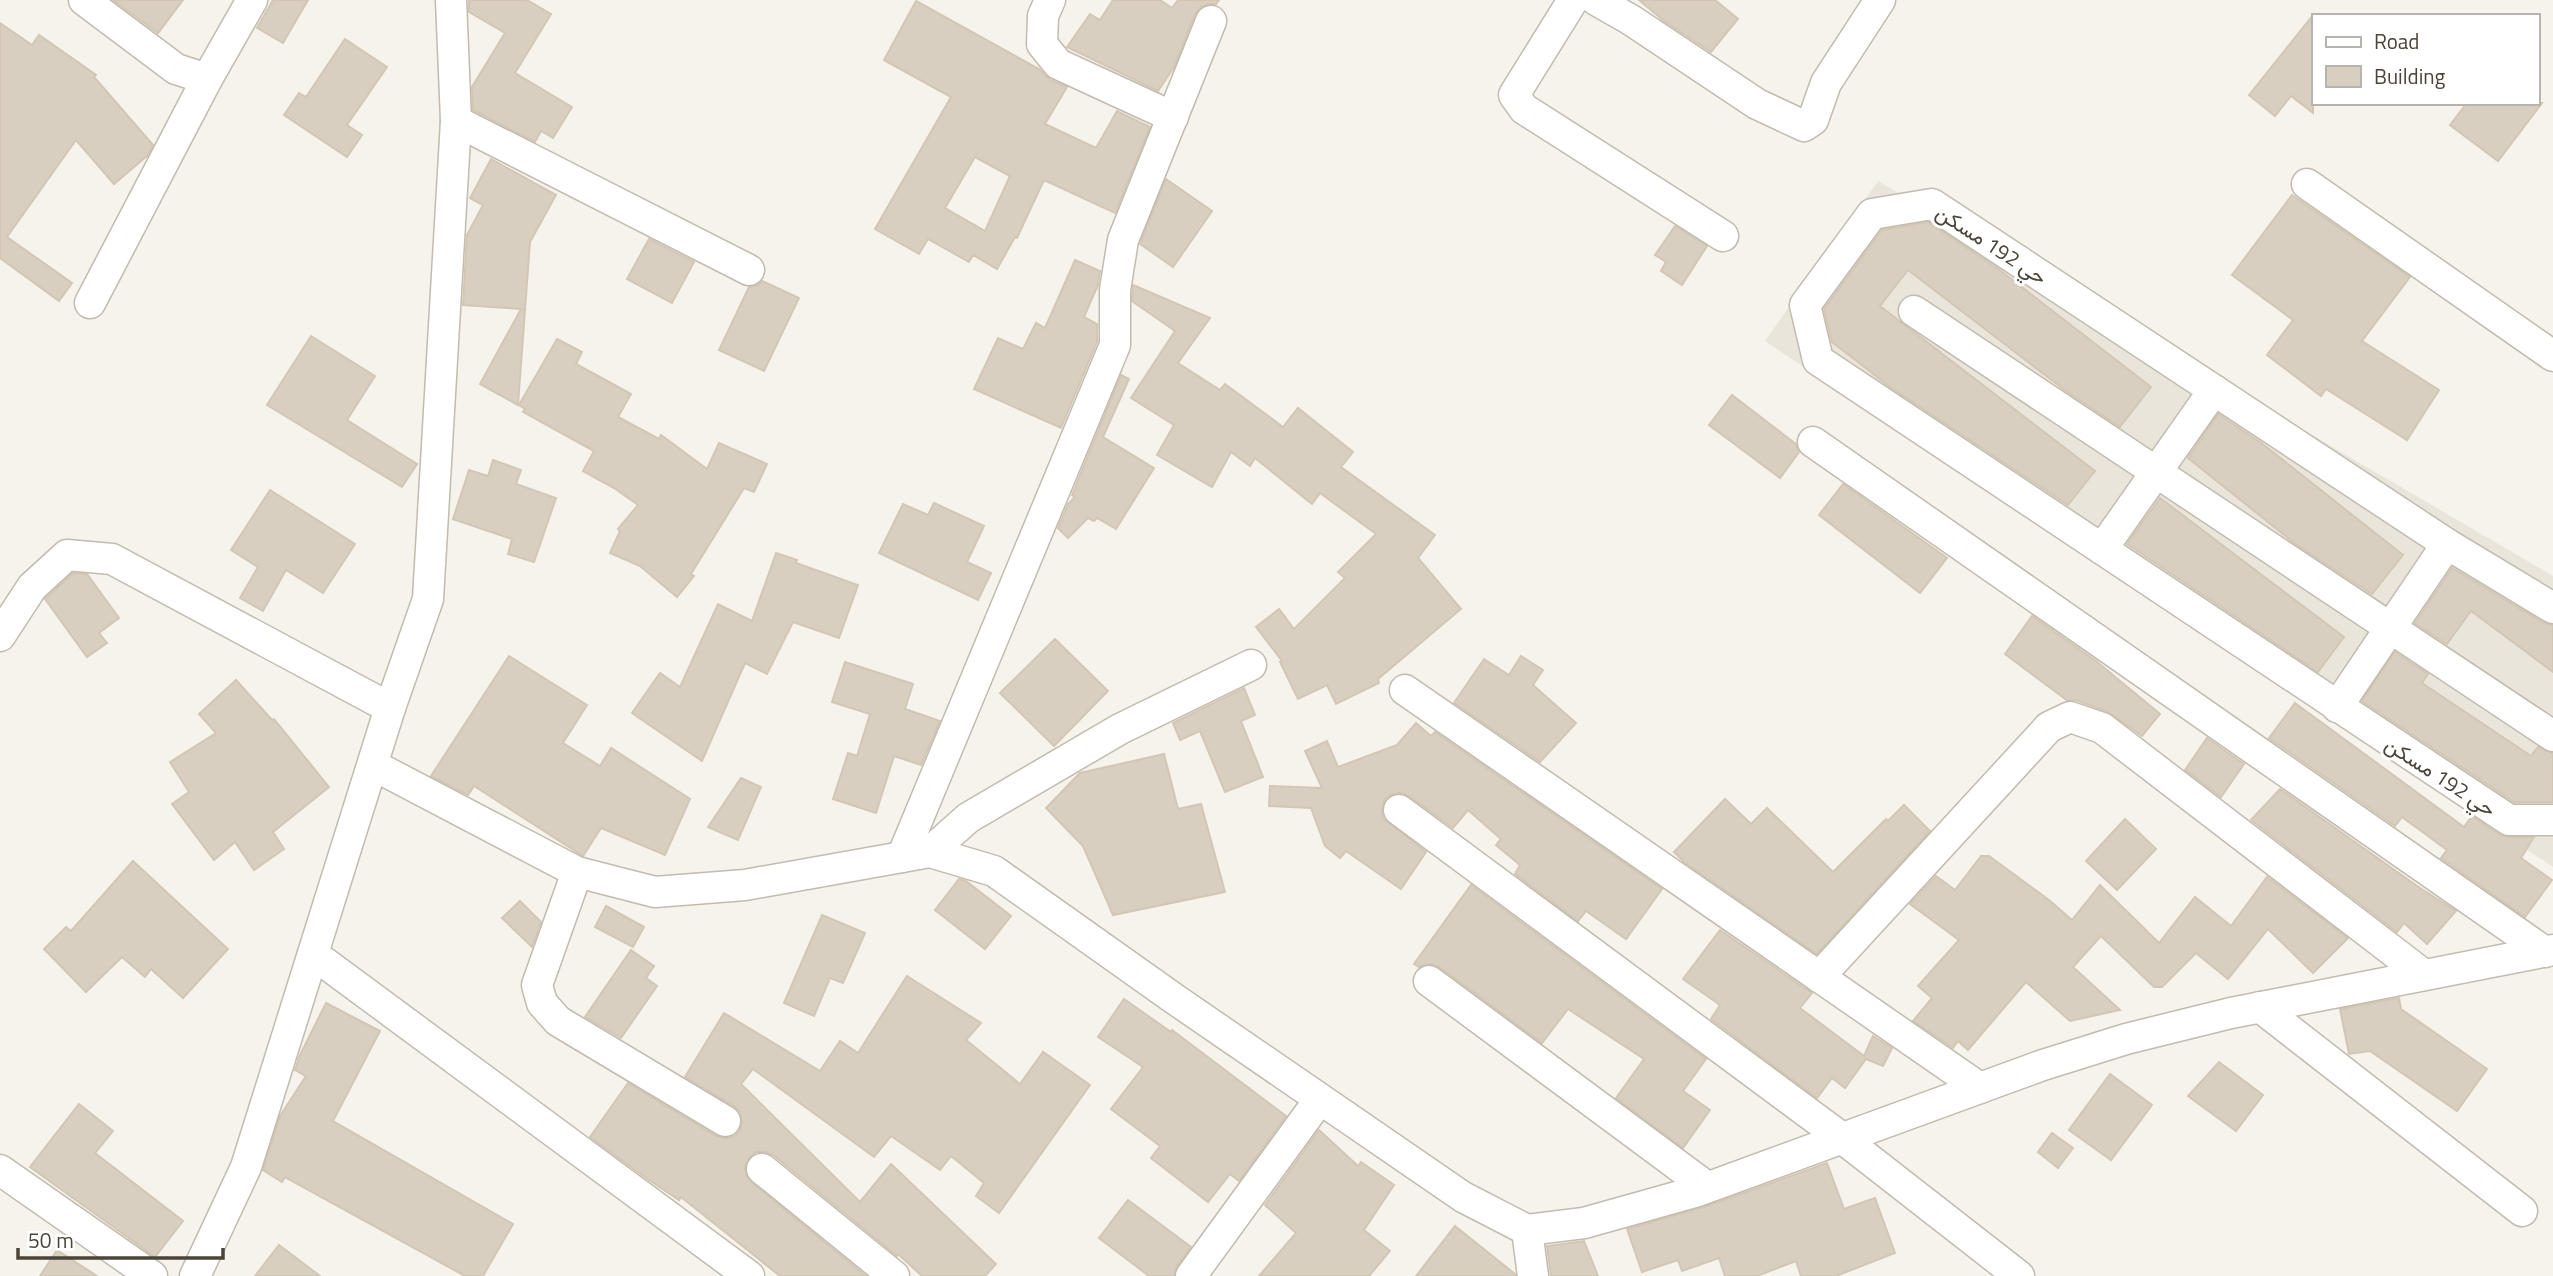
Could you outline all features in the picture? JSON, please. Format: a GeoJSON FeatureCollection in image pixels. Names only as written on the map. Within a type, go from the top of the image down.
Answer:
{"type":"FeatureCollection","features":[{"type":"Feature","properties":{"kind":"street"},"geometry":{"type":"LineString","coordinates":[[84,0],[176,69],[207,79]]}},
{"type":"Feature","properties":{"kind":"street"},"geometry":{"type":"LineString","coordinates":[[90,303],[207,79],[252,0]]}},
{"type":"Feature","properties":{"kind":"street"},"geometry":{"type":"LineString","coordinates":[[1050,0],[1043,16],[1042,44],[1058,64],[1173,117]]}},
{"type":"Feature","properties":{"kind":"street"},"geometry":{"type":"LineString","coordinates":[[1573,0],[1514,95],[1524,109],[1723,236]]}},
{"type":"Feature","properties":{"kind":"street"},"geometry":{"type":"LineString","coordinates":[[1596,0],[1631,20],[1757,104],[1804,126],[1813,120],[1826,83],[1880,0]]}},
{"type":"Feature","properties":{"kind":"street"},"geometry":{"type":"LineString","coordinates":[[195,1276],[246,1167],[390,708],[428,599],[456,121],[444,3]]}},
{"type":"Feature","properties":{"kind":"street"},"geometry":{"type":"LineString","coordinates":[[916,854],[1115,345],[1115,290],[1123,240],[1211,21]]}},
{"type":"Feature","properties":{"kind":"street"},"geometry":{"type":"LineString","coordinates":[[456,121],[749,270]]}},
{"type":"Feature","properties":{"kind":"street"},"geometry":{"type":"LineString","coordinates":[[2307,184],[2553,356]]}},
{"type":"Feature","properties":{"kind":"street","name":"حي 192 مسكن"},"geometry":{"type":"LineString","coordinates":[[2553,608],[2447,544],[1932,204],[1872,214],[1805,305],[1818,360],[2509,820],[2553,820]]}},
{"type":"Feature","properties":{"kind":"street"},"geometry":{"type":"LineString","coordinates":[[1914,312],[2553,736]]}},
{"type":"Feature","properties":{"kind":"street"},"geometry":{"type":"LineString","coordinates":[[2102,549],[2214,390]]}},
{"type":"Feature","properties":{"kind":"street"},"geometry":{"type":"LineString","coordinates":[[1813,443],[2549,951]]}},
{"type":"Feature","properties":{"kind":"street"},"geometry":{"type":"LineString","coordinates":[[2337,707],[2447,544]]}},
{"type":"Feature","properties":{"kind":"street"},"geometry":{"type":"LineString","coordinates":[[0,636],[32,587],[67,555],[112,559],[390,708]]}},
{"type":"Feature","properties":{"kind":"street"},"geometry":{"type":"LineString","coordinates":[[916,854],[968,818],[1121,729],[1251,665]]}},
{"type":"Feature","properties":{"kind":"street"},"geometry":{"type":"LineString","coordinates":[[1405,691],[1980,1088]]}},
{"type":"Feature","properties":{"kind":"street"},"geometry":{"type":"LineString","coordinates":[[1819,976],[2049,727],[2070,717],[2102,727],[2424,975]]}},
{"type":"Feature","properties":{"kind":"street"},"geometry":{"type":"LineString","coordinates":[[373,765],[577,872],[655,891],[745,885],[916,854],[994,871],[1463,1197],[1527,1230],[1584,1223],[1707,1187],[1980,1088],[2126,1039],[2260,1007],[2549,951]]}},
{"type":"Feature","properties":{"kind":"street"},"geometry":{"type":"LineString","coordinates":[[1399,810],[1842,1138],[2019,1276]]}},
{"type":"Feature","properties":{"kind":"street"},"geometry":{"type":"LineString","coordinates":[[577,872],[537,985],[542,1003],[558,1021],[724,1121]]}},
{"type":"Feature","properties":{"kind":"street"},"geometry":{"type":"LineString","coordinates":[[313,954],[749,1276]]}},
{"type":"Feature","properties":{"kind":"street"},"geometry":{"type":"LineString","coordinates":[[1429,981],[1707,1187]]}},
{"type":"Feature","properties":{"kind":"street"},"geometry":{"type":"LineString","coordinates":[[2260,1007],[2522,1211]]}},
{"type":"Feature","properties":{"kind":"street"},"geometry":{"type":"LineString","coordinates":[[1191,1276],[1320,1098]]}},
{"type":"Feature","properties":{"kind":"street"},"geometry":{"type":"LineString","coordinates":[[762,1169],[894,1276]]}},
{"type":"Feature","properties":{"kind":"street"},"geometry":{"type":"LineString","coordinates":[[0,1170],[152,1276]]}},
{"type":"Feature","properties":{"kind":"street"},"geometry":{"type":"LineString","coordinates":[[1527,1230],[1534,1276]]}},
{"type":"Feature","properties":{"kind":"shaded area"},"geometry":{"type":"Polygon","coordinates":[[[1878,181],[2553,576],[2553,867],[1765,341],[1878,181]]]}},
{"type":"Feature","properties":{"kind":"building"},"geometry":{"type":"Polygon","coordinates":[[[113,0],[183,0],[158,33],[113,0]]]}},
{"type":"Feature","properties":{"kind":"building"},"geometry":{"type":"Polygon","coordinates":[[[273,0],[308,0],[283,43],[257,28],[273,0]]]}},
{"type":"Feature","properties":{"kind":"building"},"geometry":{"type":"Polygon","coordinates":[[[469,0],[527,0],[551,14],[515,73],[572,107],[553,138],[541,131],[535,142],[473,110],[472,87],[505,33],[469,12],[469,0]]]}},
{"type":"Feature","properties":{"kind":"building"},"geometry":{"type":"Polygon","coordinates":[[[1113,0],[1160,0],[1172,8],[1178,0],[1219,0],[1216,4],[1201,7],[1195,14],[1174,67],[1158,91],[1067,47],[1090,14],[1100,20],[1113,0]]]}},
{"type":"Feature","properties":{"kind":"building"},"geometry":{"type":"Polygon","coordinates":[[[1639,0],[1715,0],[1738,19],[1711,52],[1664,21],[1639,0]]]}},
{"type":"Feature","properties":{"kind":"building"},"geometry":{"type":"Polygon","coordinates":[[[916,1],[1039,69],[1050,80],[1067,87],[1045,124],[1096,148],[1117,111],[1150,127],[1115,213],[1044,180],[1017,238],[1015,237],[997,269],[973,255],[969,262],[928,239],[919,254],[875,229],[951,97],[884,60],[916,1]],[[975,157],[945,208],[985,231],[1010,176],[975,157]]]}},
{"type":"Feature","properties":{"kind":"building"},"geometry":{"type":"Polygon","coordinates":[[[2312,16],[2313,113],[2291,96],[2275,116],[2249,95],[2312,16]]]}},
{"type":"Feature","properties":{"kind":"building"},"geometry":{"type":"Polygon","coordinates":[[[0,23],[32,45],[39,35],[96,75],[94,77],[153,145],[148,155],[114,184],[76,140],[7,237],[72,283],[59,301],[0,258],[0,23]]]}},
{"type":"Feature","properties":{"kind":"building"},"geometry":{"type":"Polygon","coordinates":[[[345,39],[387,67],[347,125],[362,135],[347,157],[284,115],[299,93],[306,97],[345,39]]]}},
{"type":"Feature","properties":{"kind":"building"},"geometry":{"type":"Polygon","coordinates":[[[2542,103],[2498,161],[2450,125],[2465,105],[2542,103]]]}},
{"type":"Feature","properties":{"kind":"building"},"geometry":{"type":"Polygon","coordinates":[[[491,159],[556,195],[530,242],[518,405],[480,384],[521,309],[463,305],[467,235],[483,205],[470,198],[491,159]]]}},
{"type":"Feature","properties":{"kind":"building"},"geometry":{"type":"Polygon","coordinates":[[[1166,179],[1212,211],[1173,267],[1140,244],[1166,179]]]}},
{"type":"Feature","properties":{"kind":"building"},"geometry":{"type":"Polygon","coordinates":[[[2292,195],[2410,277],[2362,341],[2439,390],[2407,440],[2326,389],[2321,396],[2267,355],[2293,320],[2232,275],[2292,195]]]}},
{"type":"Feature","properties":{"kind":"building"},"geometry":{"type":"Polygon","coordinates":[[[1928,222],[1997,268],[2151,387],[2120,427],[2066,391],[1908,270],[1880,306],[2095,471],[2068,505],[1890,387],[1832,342],[1824,309],[1882,230],[1928,222]]]}},
{"type":"Feature","properties":{"kind":"building"},"geometry":{"type":"Polygon","coordinates":[[[1675,226],[1707,246],[1682,285],[1661,271],[1666,262],[1655,255],[1675,226]]]}},
{"type":"Feature","properties":{"kind":"building"},"geometry":{"type":"Polygon","coordinates":[[[649,239],[694,262],[672,303],[627,279],[649,239]]]}},
{"type":"Feature","properties":{"kind":"building"},"geometry":{"type":"Polygon","coordinates":[[[1075,260],[1100,271],[1098,285],[1084,317],[1097,324],[1097,342],[1061,428],[974,389],[998,338],[1023,349],[1036,323],[1045,328],[1075,260]]]}},
{"type":"Feature","properties":{"kind":"building"},"geometry":{"type":"Polygon","coordinates":[[[762,281],[799,298],[764,371],[719,350],[749,287],[762,281]]]}},
{"type":"Feature","properties":{"kind":"building"},"geometry":{"type":"Polygon","coordinates":[[[1133,285],[1210,318],[1178,363],[1220,390],[1225,384],[1283,427],[1298,408],[1353,452],[1341,467],[1435,535],[1418,558],[1461,609],[1378,679],[1379,683],[1336,704],[1327,685],[1298,699],[1280,662],[1282,661],[1256,627],[1279,609],[1294,629],[1345,578],[1338,572],[1376,534],[1320,493],[1312,504],[1255,458],[1250,466],[1231,452],[1212,487],[1157,455],[1174,425],[1131,398],[1175,331],[1132,301],[1133,285]]]}},
{"type":"Feature","properties":{"kind":"building"},"geometry":{"type":"Polygon","coordinates":[[[311,336],[375,376],[347,420],[417,464],[402,487],[267,405],[311,336]]]}},
{"type":"Feature","properties":{"kind":"building"},"geometry":{"type":"Polygon","coordinates":[[[557,339],[582,352],[576,364],[631,394],[618,417],[659,439],[661,435],[707,469],[719,443],[767,464],[754,492],[744,488],[691,574],[694,576],[677,597],[640,566],[610,553],[620,531],[618,529],[638,505],[583,471],[594,451],[523,412],[525,409],[519,405],[557,339]]]}},
{"type":"Feature","properties":{"kind":"building"},"geometry":{"type":"Polygon","coordinates":[[[1121,375],[1129,379],[1103,437],[1154,468],[1116,529],[1097,518],[1094,521],[1088,518],[1068,538],[1058,528],[1068,504],[1075,497],[1072,495],[1121,375]]]}},
{"type":"Feature","properties":{"kind":"building"},"geometry":{"type":"Polygon","coordinates":[[[1732,395],[1796,444],[1799,452],[1780,478],[1709,425],[1732,395]]]}},
{"type":"Feature","properties":{"kind":"building"},"geometry":{"type":"Polygon","coordinates":[[[2218,414],[2260,442],[2403,555],[2372,594],[2293,542],[2188,458],[2218,414]]]}},
{"type":"Feature","properties":{"kind":"building"},"geometry":{"type":"Polygon","coordinates":[[[493,460],[521,470],[516,484],[556,498],[534,562],[508,554],[512,539],[453,519],[469,470],[488,476],[493,460]]]}},
{"type":"Feature","properties":{"kind":"building"},"geometry":{"type":"Polygon","coordinates":[[[1843,484],[1947,558],[1920,593],[1819,515],[1843,484]]]}},
{"type":"Feature","properties":{"kind":"building"},"geometry":{"type":"Polygon","coordinates":[[[270,490],[355,544],[323,593],[286,570],[263,611],[240,598],[258,567],[231,550],[270,490]]]}},
{"type":"Feature","properties":{"kind":"building"},"geometry":{"type":"Polygon","coordinates":[[[2160,498],[2344,637],[2318,672],[2127,544],[2160,498]]]}},
{"type":"Feature","properties":{"kind":"building"},"geometry":{"type":"Polygon","coordinates":[[[934,503],[984,526],[967,562],[991,573],[978,600],[879,553],[903,504],[928,515],[934,503]]]}},
{"type":"Feature","properties":{"kind":"building"},"geometry":{"type":"Polygon","coordinates":[[[776,553],[858,585],[839,638],[793,622],[767,674],[745,663],[702,761],[632,713],[660,673],[680,687],[718,604],[752,621],[776,553]]]}},
{"type":"Feature","properties":{"kind":"building"},"geometry":{"type":"Polygon","coordinates":[[[2452,568],[2544,623],[2553,625],[2553,672],[2471,611],[2447,644],[2415,623],[2452,568]]]}},
{"type":"Feature","properties":{"kind":"building"},"geometry":{"type":"Polygon","coordinates":[[[73,573],[87,574],[119,618],[99,633],[107,643],[87,657],[45,599],[73,573]]]}},
{"type":"Feature","properties":{"kind":"building"},"geometry":{"type":"Polygon","coordinates":[[[2032,616],[2096,661],[2160,714],[2142,736],[2108,712],[2076,700],[2068,701],[2005,654],[2032,616]]]}},
{"type":"Feature","properties":{"kind":"building"},"geometry":{"type":"Polygon","coordinates":[[[1055,639],[1108,691],[1054,746],[1000,693],[1055,639]]]}},
{"type":"Feature","properties":{"kind":"building"},"geometry":{"type":"Polygon","coordinates":[[[2395,652],[2428,674],[2422,683],[2531,756],[2538,747],[2553,753],[2553,802],[2514,802],[2362,701],[2395,652]]]}},
{"type":"Feature","properties":{"kind":"building"},"geometry":{"type":"Polygon","coordinates":[[[509,656],[587,705],[563,743],[600,766],[611,748],[690,799],[665,855],[601,828],[583,856],[474,786],[468,795],[431,776],[509,656]]]}},
{"type":"Feature","properties":{"kind":"building"},"geometry":{"type":"Polygon","coordinates":[[[1521,656],[1543,670],[1533,685],[1576,723],[1540,762],[1454,703],[1484,659],[1509,675],[1521,656]]]}},
{"type":"Feature","properties":{"kind":"building"},"geometry":{"type":"Polygon","coordinates":[[[845,662],[913,684],[905,709],[940,721],[921,765],[894,756],[876,813],[833,799],[848,753],[857,756],[870,714],[832,702],[845,662]]]}},
{"type":"Feature","properties":{"kind":"building"},"geometry":{"type":"Polygon","coordinates":[[[236,680],[273,721],[274,719],[329,787],[273,832],[284,849],[254,870],[235,842],[214,860],[172,804],[189,792],[170,762],[216,733],[199,714],[236,680]]]}},
{"type":"Feature","properties":{"kind":"building"},"geometry":{"type":"Polygon","coordinates":[[[1244,688],[1255,715],[1241,721],[1263,777],[1225,792],[1200,731],[1180,740],[1173,723],[1244,688]]]}},
{"type":"Feature","properties":{"kind":"building"},"geometry":{"type":"Polygon","coordinates":[[[2295,703],[2464,827],[2472,816],[2500,835],[2534,837],[2521,858],[2552,880],[2525,917],[2441,858],[2447,850],[2402,817],[2395,826],[2269,738],[2295,703]]]}},
{"type":"Feature","properties":{"kind":"building"},"geometry":{"type":"Polygon","coordinates":[[[1416,723],[1431,736],[1435,732],[1662,889],[1626,939],[1586,911],[1578,921],[1515,874],[1520,865],[1496,845],[1501,839],[1468,810],[1453,828],[1409,796],[1400,793],[1385,799],[1383,818],[1426,852],[1401,889],[1346,851],[1340,858],[1325,846],[1311,808],[1269,806],[1270,786],[1322,788],[1305,751],[1327,741],[1338,767],[1397,745],[1416,723]]]}},
{"type":"Feature","properties":{"kind":"building"},"geometry":{"type":"Polygon","coordinates":[[[2207,738],[2244,764],[2221,797],[2185,770],[2207,738]]]}},
{"type":"Feature","properties":{"kind":"building"},"geometry":{"type":"Polygon","coordinates":[[[1164,754],[1178,809],[1201,804],[1225,892],[1113,915],[1083,846],[1046,808],[1080,773],[1164,754]]]}},
{"type":"Feature","properties":{"kind":"building"},"geometry":{"type":"Polygon","coordinates":[[[741,778],[761,787],[738,840],[708,827],[741,778]]]}},
{"type":"Feature","properties":{"kind":"building"},"geometry":{"type":"Polygon","coordinates":[[[2280,789],[2456,911],[2427,944],[2404,923],[2397,932],[2251,820],[2280,789]]]}},
{"type":"Feature","properties":{"kind":"building"},"geometry":{"type":"Polygon","coordinates":[[[1725,799],[1751,824],[1767,808],[1833,872],[1886,819],[1888,821],[1904,805],[1930,831],[1817,954],[1685,863],[1674,852],[1725,799]]]}},
{"type":"Feature","properties":{"kind":"building"},"geometry":{"type":"Polygon","coordinates":[[[2125,819],[2156,849],[2117,890],[2086,861],[2125,819]]]}},
{"type":"Feature","properties":{"kind":"building"},"geometry":{"type":"Polygon","coordinates":[[[1981,856],[1989,856],[2072,920],[2100,885],[2159,943],[2195,897],[2231,926],[2267,877],[2348,938],[2313,973],[2268,929],[2228,979],[2196,953],[2162,987],[2154,987],[2101,936],[2073,967],[2120,1010],[2070,1021],[2026,982],[1968,1050],[1958,1041],[1953,1048],[1913,1021],[1932,998],[1918,986],[1959,940],[1910,904],[1936,876],[1955,890],[1981,856]]]}},
{"type":"Feature","properties":{"kind":"building"},"geometry":{"type":"Polygon","coordinates":[[[133,861],[228,949],[183,998],[151,969],[145,977],[122,957],[86,992],[44,949],[66,927],[71,931],[133,861]]]}},
{"type":"Feature","properties":{"kind":"building"},"geometry":{"type":"Polygon","coordinates":[[[959,879],[966,881],[1011,916],[985,949],[935,910],[959,879]]]}},
{"type":"Feature","properties":{"kind":"building"},"geometry":{"type":"Polygon","coordinates":[[[1471,885],[1706,1059],[1683,1091],[1710,1110],[1683,1148],[1616,1098],[1644,1059],[1568,1009],[1542,1043],[1439,967],[1430,964],[1419,967],[1414,964],[1471,885]]]}},
{"type":"Feature","properties":{"kind":"building"},"geometry":{"type":"Polygon","coordinates":[[[520,901],[541,922],[532,947],[502,918],[520,901]]]}},
{"type":"Feature","properties":{"kind":"building"},"geometry":{"type":"Polygon","coordinates":[[[606,906],[644,927],[633,947],[595,927],[606,906]]]}},
{"type":"Feature","properties":{"kind":"building"},"geometry":{"type":"Polygon","coordinates":[[[822,915],[865,933],[843,983],[830,978],[814,1016],[784,1003],[822,915]]]}},
{"type":"Feature","properties":{"kind":"building"},"geometry":{"type":"Polygon","coordinates":[[[1720,930],[1812,993],[1800,1008],[1864,1056],[1873,1036],[1892,1048],[1883,1066],[1866,1059],[1845,1088],[1832,1078],[1817,1098],[1711,1019],[1720,1005],[1683,979],[1720,930]]]}},
{"type":"Feature","properties":{"kind":"building"},"geometry":{"type":"Polygon","coordinates":[[[631,950],[654,966],[646,978],[657,986],[621,1038],[585,1017],[631,950]]]}},
{"type":"Feature","properties":{"kind":"building"},"geometry":{"type":"Polygon","coordinates":[[[907,976],[981,1023],[966,1040],[1020,1084],[1043,1052],[1090,1085],[999,1213],[976,1196],[984,1183],[951,1156],[940,1170],[891,1136],[874,1157],[753,1069],[741,1084],[860,1202],[891,1164],[996,1264],[985,1276],[922,1276],[773,1155],[756,1152],[745,1166],[746,1175],[751,1182],[866,1276],[780,1276],[681,1197],[679,1200],[590,1137],[628,1083],[716,1136],[733,1137],[740,1131],[740,1112],[685,1077],[724,1013],[820,1071],[840,1041],[858,1053],[907,976]]]}},
{"type":"Feature","properties":{"kind":"building"},"geometry":{"type":"Polygon","coordinates":[[[2399,998],[2401,1009],[2487,1069],[2457,1111],[2370,1051],[2349,1054],[2340,1009],[2399,998]]]}},
{"type":"Feature","properties":{"kind":"building"},"geometry":{"type":"Polygon","coordinates":[[[1124,999],[1171,1032],[1172,1030],[1286,1116],[1239,1181],[1230,1174],[1208,1202],[1151,1158],[1160,1146],[1111,1109],[1143,1067],[1098,1037],[1124,999]]]}},
{"type":"Feature","properties":{"kind":"building"},"geometry":{"type":"Polygon","coordinates":[[[326,1003],[380,1031],[333,1121],[513,1224],[483,1276],[465,1276],[285,1177],[282,1182],[263,1170],[280,1116],[306,1076],[295,1070],[326,1003]]]}},
{"type":"Feature","properties":{"kind":"building"},"geometry":{"type":"Polygon","coordinates":[[[2219,1062],[2263,1095],[2236,1131],[2188,1096],[2219,1062]]]}},
{"type":"Feature","properties":{"kind":"building"},"geometry":{"type":"Polygon","coordinates":[[[2110,1074],[2152,1105],[2111,1160],[2069,1130],[2110,1074]]]}},
{"type":"Feature","properties":{"kind":"building"},"geometry":{"type":"Polygon","coordinates":[[[79,1104],[113,1131],[95,1153],[183,1221],[155,1257],[30,1167],[79,1104]]]}},
{"type":"Feature","properties":{"kind":"building"},"geometry":{"type":"Polygon","coordinates":[[[1319,1130],[1358,1166],[1361,1162],[1394,1185],[1364,1230],[1390,1251],[1369,1276],[1259,1276],[1296,1233],[1265,1205],[1319,1130]]]}},
{"type":"Feature","properties":{"kind":"building"},"geometry":{"type":"Polygon","coordinates":[[[2052,1133],[2073,1148],[2058,1168],[2038,1152],[2052,1133]]]}},
{"type":"Feature","properties":{"kind":"building"},"geometry":{"type":"Polygon","coordinates":[[[1827,1163],[1844,1209],[1875,1198],[1895,1253],[1836,1276],[1801,1276],[1796,1261],[1757,1276],[1725,1276],[1719,1258],[1682,1271],[1678,1260],[1642,1272],[1627,1229],[1704,1207],[1827,1163]]]}},
{"type":"Feature","properties":{"kind":"building"},"geometry":{"type":"Polygon","coordinates":[[[1128,1200],[1191,1247],[1177,1266],[1174,1276],[1149,1276],[1099,1238],[1128,1200]]]}},
{"type":"Feature","properties":{"kind":"building"},"geometry":{"type":"Polygon","coordinates":[[[1455,1226],[1515,1274],[1515,1276],[1416,1276],[1455,1226]]]}},
{"type":"Feature","properties":{"kind":"building"},"geometry":{"type":"Polygon","coordinates":[[[1584,1241],[1598,1276],[1551,1276],[1547,1246],[1584,1241]]]}},
{"type":"Feature","properties":{"kind":"building"},"geometry":{"type":"Polygon","coordinates":[[[279,1245],[320,1276],[255,1276],[279,1245]]]}},
{"type":"Feature","properties":{"kind":"building"},"geometry":{"type":"Polygon","coordinates":[[[57,1250],[97,1276],[40,1276],[57,1250]]]}}]}
